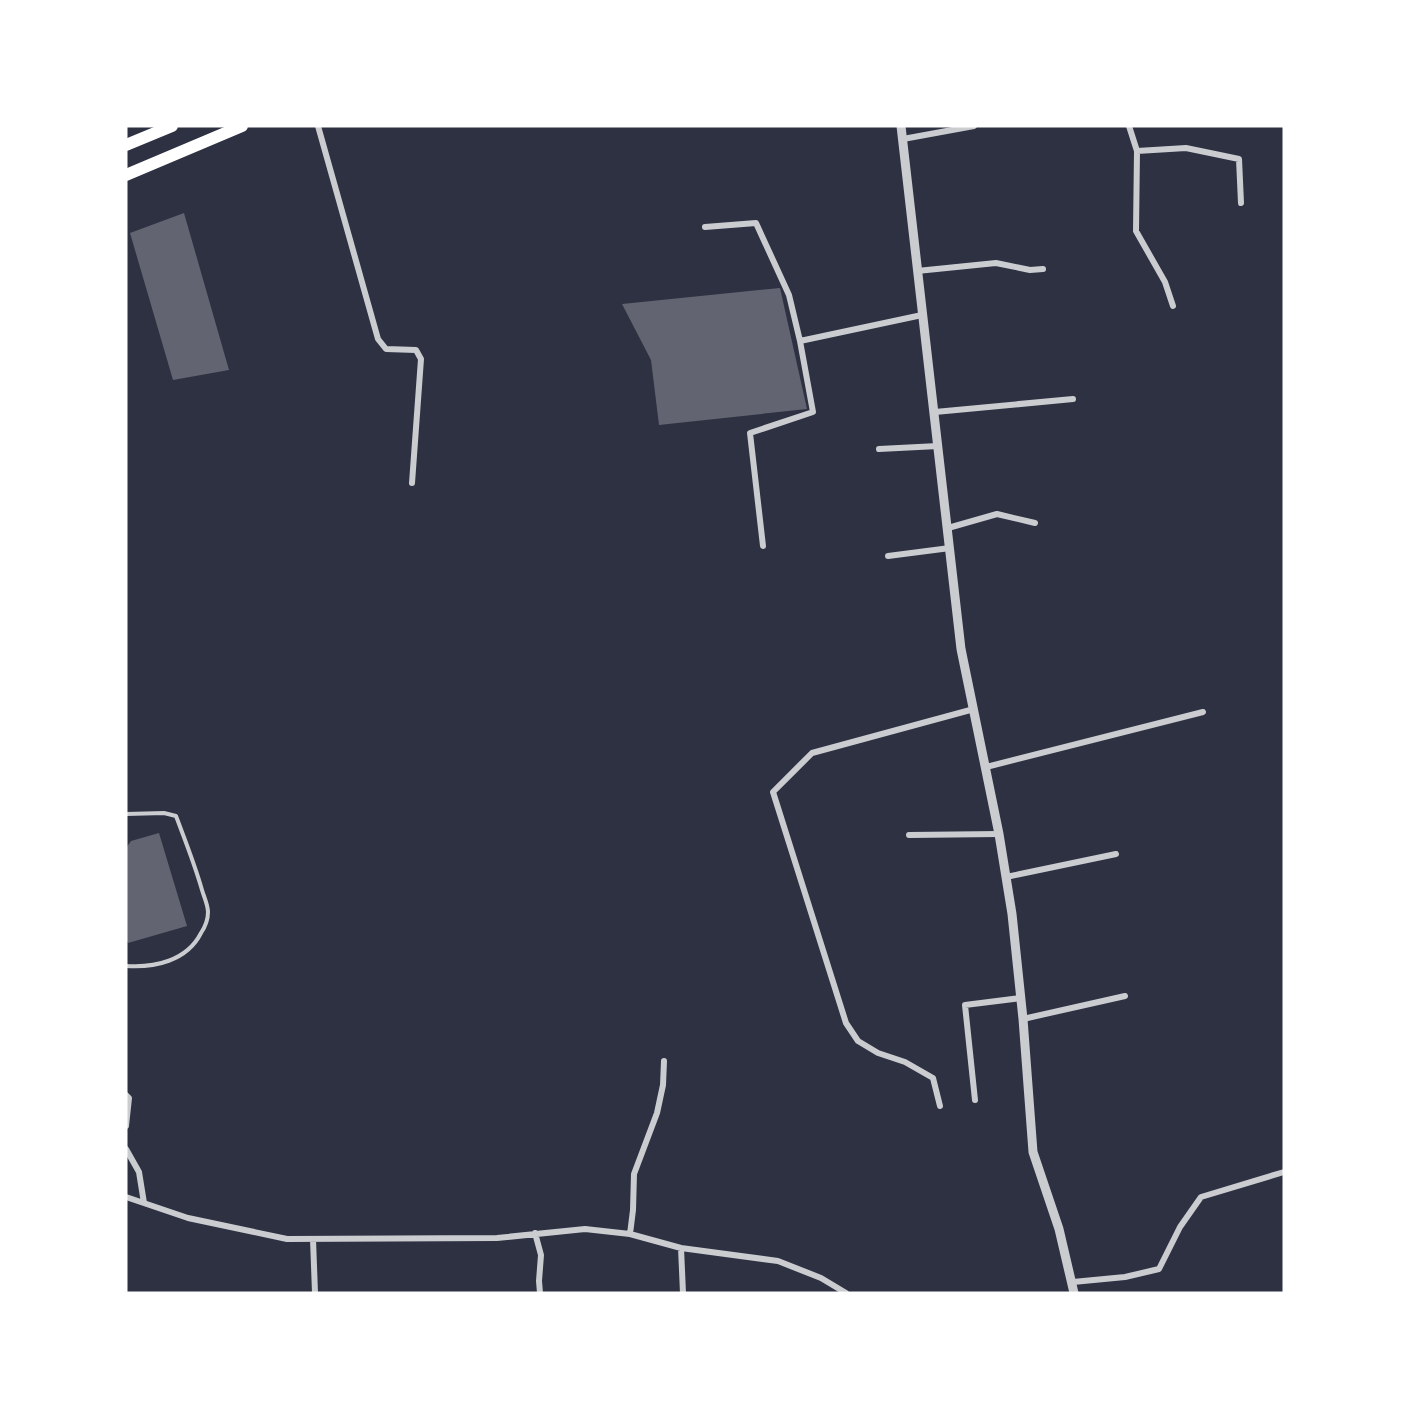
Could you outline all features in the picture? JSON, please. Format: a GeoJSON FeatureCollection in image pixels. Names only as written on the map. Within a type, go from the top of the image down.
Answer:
{"type":"FeatureCollection","features":[{"type":"Feature","properties":{"kind":"main road"},"geometry":{"type":"LineString","coordinates":[[126,145],[172,126]]}},
{"type":"Feature","properties":{"kind":"main road"},"geometry":{"type":"LineString","coordinates":[[126,175],[242,126]]}},
{"type":"Feature","properties":{"kind":"street"},"geometry":{"type":"LineString","coordinates":[[318,126],[378,339],[386,349],[414,349],[421,360],[412,483]]}},
{"type":"Feature","properties":{"kind":"street"},"geometry":{"type":"LineString","coordinates":[[901,126],[961,649],[1006,877],[1021,998],[1033,1152],[1059,1229],[1074,1293]]}},
{"type":"Feature","properties":{"kind":"street"},"geometry":{"type":"LineString","coordinates":[[903,139],[974,126]]}},
{"type":"Feature","properties":{"kind":"street"},"geometry":{"type":"LineString","coordinates":[[1129,126],[1137,151],[1136,231],[1165,282],[1173,306]]}},
{"type":"Feature","properties":{"kind":"street"},"geometry":{"type":"LineString","coordinates":[[1137,151],[1186,148],[1239,159],[1241,203]]}},
{"type":"Feature","properties":{"kind":"street"},"geometry":{"type":"LineString","coordinates":[[705,227],[756,224],[789,295],[813,412],[750,433],[763,546]]}},
{"type":"Feature","properties":{"kind":"street"},"geometry":{"type":"LineString","coordinates":[[917,271],[996,262],[1030,270],[1043,269]]}},
{"type":"Feature","properties":{"kind":"street"},"geometry":{"type":"LineString","coordinates":[[800,341],[922,315]]}},
{"type":"Feature","properties":{"kind":"street"},"geometry":{"type":"LineString","coordinates":[[935,412],[1073,399]]}},
{"type":"Feature","properties":{"kind":"street"},"geometry":{"type":"LineString","coordinates":[[879,449],[938,446]]}},
{"type":"Feature","properties":{"kind":"street"},"geometry":{"type":"LineString","coordinates":[[948,528],[997,514],[1035,523]]}},
{"type":"Feature","properties":{"kind":"street"},"geometry":{"type":"LineString","coordinates":[[888,556],[950,548]]}},
{"type":"Feature","properties":{"kind":"street"},"geometry":{"type":"LineString","coordinates":[[940,1106],[933,1078],[905,1062],[878,1053],[858,1041],[846,1023],[773,792],[812,753],[974,709]]}},
{"type":"Feature","properties":{"kind":"street"},"geometry":{"type":"LineString","coordinates":[[986,767],[1203,712]]}},
{"type":"Feature","properties":{"kind":"street"},"geometry":{"type":"LineString","coordinates":[[909,835],[999,834]]}},
{"type":"Feature","properties":{"kind":"street"},"geometry":{"type":"LineString","coordinates":[[1006,877],[1116,854]]}},
{"type":"Feature","properties":{"kind":"street"},"geometry":{"type":"LineString","coordinates":[[1023,1019],[1125,996]]}},
{"type":"Feature","properties":{"kind":"street"},"geometry":{"type":"LineString","coordinates":[[975,1100],[965,1005],[1021,998]]}},
{"type":"Feature","properties":{"kind":"street"},"geometry":{"type":"LineString","coordinates":[[630,1234],[634,1174],[657,1113],[663,1085],[664,1061]]}},
{"type":"Feature","properties":{"kind":"street"},"geometry":{"type":"LineString","coordinates":[[126,1095],[129,1098],[126,1126]]}},
{"type":"Feature","properties":{"kind":"street"},"geometry":{"type":"LineString","coordinates":[[126,1149],[139,1172],[144,1203]]}},
{"type":"Feature","properties":{"kind":"street"},"geometry":{"type":"LineString","coordinates":[[1073,1282],[1125,1277],[1159,1269],[1180,1227],[1201,1197],[1284,1172]]}},
{"type":"Feature","properties":{"kind":"street"},"geometry":{"type":"LineString","coordinates":[[126,1197],[188,1218],[286,1239],[497,1238],[585,1229],[630,1234],[681,1248],[778,1261],[821,1278],[846,1293]]}},
{"type":"Feature","properties":{"kind":"street"},"geometry":{"type":"LineString","coordinates":[[536,1233],[542,1255],[540,1293]]}},
{"type":"Feature","properties":{"kind":"street"},"geometry":{"type":"LineString","coordinates":[[314,1239],[315,1293]]}},
{"type":"Feature","properties":{"kind":"street"},"geometry":{"type":"LineString","coordinates":[[681,1248],[683,1293]]}},
{"type":"Feature","properties":{"kind":"lane"},"geometry":{"type":"LineString","coordinates":[[126,814],[164,813],[176,816],[199,878],[208,911],[206,924],[197,943],[181,956],[160,964],[126,966]]}},
{"type":"Feature","properties":{"kind":"building"},"geometry":{"type":"Polygon","coordinates":[[[184,213],[229,370],[173,380],[130,233],[184,213]]]}},
{"type":"Feature","properties":{"kind":"building"},"geometry":{"type":"Polygon","coordinates":[[[780,288],[807,409],[659,425],[651,360],[622,304],[780,288]]]}},
{"type":"Feature","properties":{"kind":"building"},"geometry":{"type":"Polygon","coordinates":[[[159,833],[187,926],[128,943],[126,939],[126,848],[131,841],[159,833]]]}}]}
